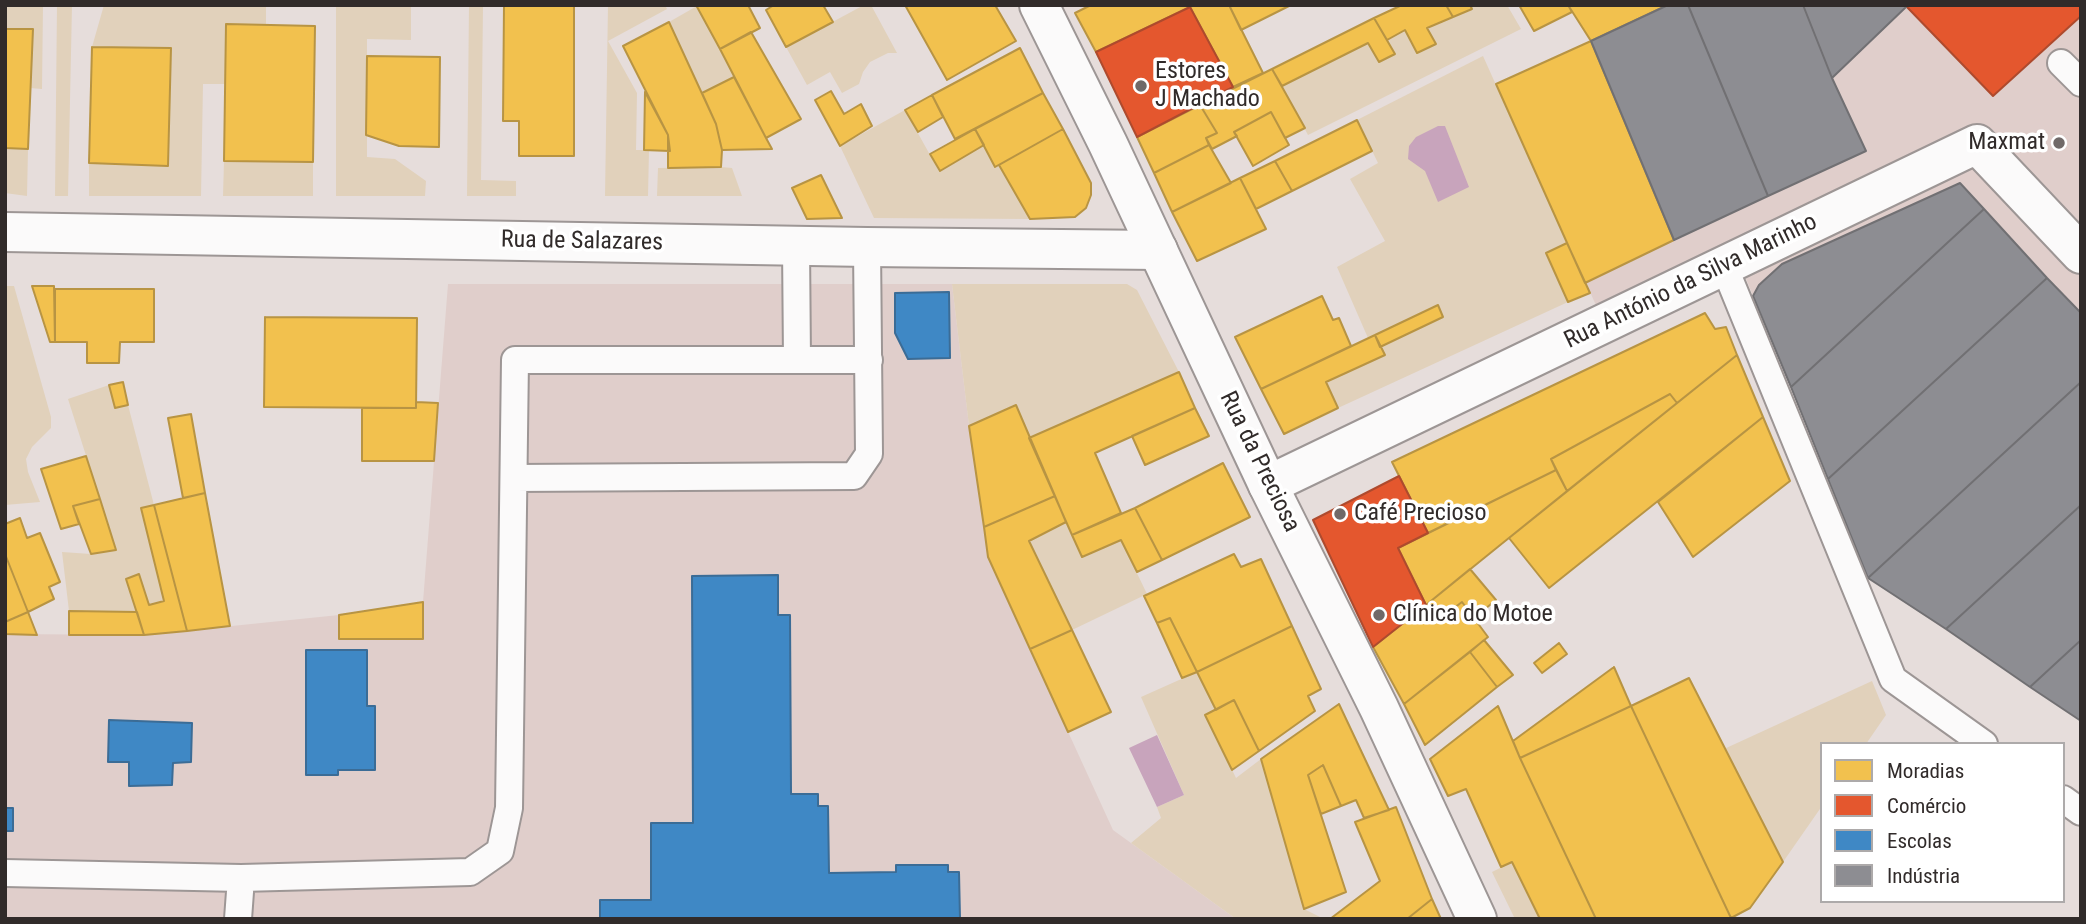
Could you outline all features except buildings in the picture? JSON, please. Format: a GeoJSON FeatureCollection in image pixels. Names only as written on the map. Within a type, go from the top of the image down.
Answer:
{"type":"FeatureCollection","features":[{"type":"Feature","properties":{"kind":"street","name":"Rua da Preciosa"},"geometry":{"type":"LineString","coordinates":[[1039,5],[1268,485],[1379,708],[1477,919]]}},
{"type":"Feature","properties":{"kind":"street","name":"Rua António da Silva Marinho"},"geometry":{"type":"LineString","coordinates":[[1268,485],[1977,144],[2081,254]]}},
{"type":"Feature","properties":{"kind":"street","name":"Rua de Salazares"},"geometry":{"type":"LineString","coordinates":[[5,232],[1158,250]]}},
{"type":"Feature","properties":{"kind":"lane"},"geometry":{"type":"LineString","coordinates":[[2061,63],[2081,83]]}},
{"type":"Feature","properties":{"kind":"lane"},"geometry":{"type":"LineString","coordinates":[[796,245],[797,359]]}},
{"type":"Feature","properties":{"kind":"lane"},"geometry":{"type":"LineString","coordinates":[[514,478],[854,476],[869,454],[867,247]]}},
{"type":"Feature","properties":{"kind":"lane"},"geometry":{"type":"LineString","coordinates":[[1724,265],[1893,679],[1981,742]]}},
{"type":"Feature","properties":{"kind":"lane"},"geometry":{"type":"LineString","coordinates":[[5,873],[241,878],[470,872],[500,850],[509,808],[514,360],[869,360]]}},
{"type":"Feature","properties":{"kind":"lane"},"geometry":{"type":"LineString","coordinates":[[2065,801],[2081,812]]}},
{"type":"Feature","properties":{"kind":"lane"},"geometry":{"type":"LineString","coordinates":[[238,919],[241,878]]}},
{"type":"Feature","properties":{"kind":"shaded area"},"geometry":{"type":"Polygon","coordinates":[[[5,5],[43,5],[42,89],[30,88],[5,34],[5,5]]]}},
{"type":"Feature","properties":{"kind":"shaded area"},"geometry":{"type":"Polygon","coordinates":[[[57,5],[72,5],[68,196],[55,196],[57,5]]]}},
{"type":"Feature","properties":{"kind":"shaded area"},"geometry":{"type":"Polygon","coordinates":[[[104,5],[266,5],[266,25],[226,24],[225,84],[203,84],[201,196],[89,196],[89,163],[167,165],[171,49],[92,47],[104,5]]]}},
{"type":"Feature","properties":{"kind":"shaded area"},"geometry":{"type":"Polygon","coordinates":[[[336,5],[411,5],[411,40],[367,39],[367,157],[395,159],[426,181],[425,196],[336,196],[336,5]]]}},
{"type":"Feature","properties":{"kind":"shaded area"},"geometry":{"type":"Polygon","coordinates":[[[469,5],[483,5],[481,180],[516,181],[516,196],[467,196],[469,5]]]}},
{"type":"Feature","properties":{"kind":"shaded area"},"geometry":{"type":"Polygon","coordinates":[[[608,5],[665,5],[667,9],[608,41],[637,93],[636,150],[649,150],[648,196],[605,196],[608,5]]]}},
{"type":"Feature","properties":{"kind":"shaded area"},"geometry":{"type":"Polygon","coordinates":[[[864,5],[871,5],[897,53],[888,53],[870,62],[859,84],[842,93],[830,72],[807,85],[786,47],[864,5]]]}},
{"type":"Feature","properties":{"kind":"shaded area"},"geometry":{"type":"Polygon","coordinates":[[[1470,5],[1507,5],[1521,29],[1308,135],[1282,86],[1368,43],[1379,62],[1395,54],[1387,40],[1405,30],[1417,53],[1436,44],[1427,28],[1471,9],[1470,5]]]}},
{"type":"Feature","properties":{"kind":"shaded area"},"geometry":{"type":"Polygon","coordinates":[[[1568,5],[2081,5],[2081,721],[1868,578],[1738,259],[1604,323],[1496,84],[1590,42],[1568,5]]]}},
{"type":"Feature","properties":{"kind":"shaded area"},"geometry":{"type":"Polygon","coordinates":[[[697,6],[734,77],[702,93],[669,22],[697,6]]]}},
{"type":"Feature","properties":{"kind":"shaded area"},"geometry":{"type":"Polygon","coordinates":[[[1483,56],[1567,243],[1546,254],[1568,302],[1338,408],[1326,382],[1384,355],[1380,347],[1443,317],[1438,305],[1368,338],[1337,267],[1385,241],[1350,179],[1378,163],[1357,120],[1483,56]]]}},
{"type":"Feature","properties":{"kind":"shaded area"},"geometry":{"type":"Polygon","coordinates":[[[905,110],[939,171],[984,145],[995,167],[999,165],[1030,219],[874,218],[840,146],[905,110]]]}},
{"type":"Feature","properties":{"kind":"shaded area"},"geometry":{"type":"Polygon","coordinates":[[[1438,126],[1445,126],[1469,187],[1438,202],[1425,171],[1408,159],[1409,146],[1416,137],[1438,126]]]}},
{"type":"Feature","properties":{"kind":"shaded area"},"geometry":{"type":"Polygon","coordinates":[[[5,148],[28,149],[27,196],[5,193],[5,148]]]}},
{"type":"Feature","properties":{"kind":"shaded area"},"geometry":{"type":"Polygon","coordinates":[[[224,161],[313,162],[313,196],[223,196],[224,161]]]}},
{"type":"Feature","properties":{"kind":"shaded area"},"geometry":{"type":"Polygon","coordinates":[[[658,168],[732,168],[742,196],[657,196],[658,168]]]}},
{"type":"Feature","properties":{"kind":"shaded area"},"geometry":{"type":"Polygon","coordinates":[[[448,284],[952,284],[988,557],[1113,830],[1236,919],[5,919],[5,634],[144,635],[339,615],[423,602],[448,284]]]}},
{"type":"Feature","properties":{"kind":"shaded area"},"geometry":{"type":"Polygon","coordinates":[[[952,284],[1127,284],[1137,290],[1179,372],[1029,438],[1016,406],[969,426],[952,284]]]}},
{"type":"Feature","properties":{"kind":"shaded area"},"geometry":{"type":"Polygon","coordinates":[[[5,286],[14,286],[51,417],[51,428],[32,447],[26,459],[28,472],[40,502],[5,505],[5,286]]]}},
{"type":"Feature","properties":{"kind":"shaded area"},"geometry":{"type":"Polygon","coordinates":[[[109,385],[115,408],[128,405],[154,505],[141,508],[164,601],[149,605],[139,574],[126,579],[137,612],[69,611],[62,552],[91,554],[116,550],[68,399],[109,385]]]}},
{"type":"Feature","properties":{"kind":"shaded area"},"geometry":{"type":"Polygon","coordinates":[[[1066,522],[1082,557],[1121,540],[1147,594],[1072,630],[1029,541],[1066,522]]]}},
{"type":"Feature","properties":{"kind":"shaded area"},"geometry":{"type":"Polygon","coordinates":[[[1197,672],[1216,710],[1206,716],[1236,778],[1261,759],[1304,909],[1324,919],[1236,919],[1131,843],[1161,818],[1157,807],[1184,795],[1141,697],[1197,672]]]}},
{"type":"Feature","properties":{"kind":"shaded area"},"geometry":{"type":"Polygon","coordinates":[[[1872,681],[1886,715],[1867,742],[1820,742],[1820,809],[1783,862],[1724,749],[1872,681]]]}},
{"type":"Feature","properties":{"kind":"shaded area"},"geometry":{"type":"Polygon","coordinates":[[[1157,735],[1184,795],[1157,807],[1129,748],[1157,735]]]}},
{"type":"Feature","properties":{"kind":"shaded area"},"geometry":{"type":"Polygon","coordinates":[[[1512,862],[1540,919],[1515,919],[1492,872],[1512,862]]]}},
{"type":"Feature","properties":{"kind":"place","name":"Estores J Machado"},"geometry":{"type":"Point","coordinates":[1141,86]}},
{"type":"Feature","properties":{"kind":"place","name":"Maxmat"},"geometry":{"type":"Point","coordinates":[2059,143]}},
{"type":"Feature","properties":{"kind":"place","name":"Café Precioso"},"geometry":{"type":"Point","coordinates":[1340,514]}},
{"type":"Feature","properties":{"kind":"place","name":"Clínica do Motoe"},"geometry":{"type":"Point","coordinates":[1379,615]}}]}
